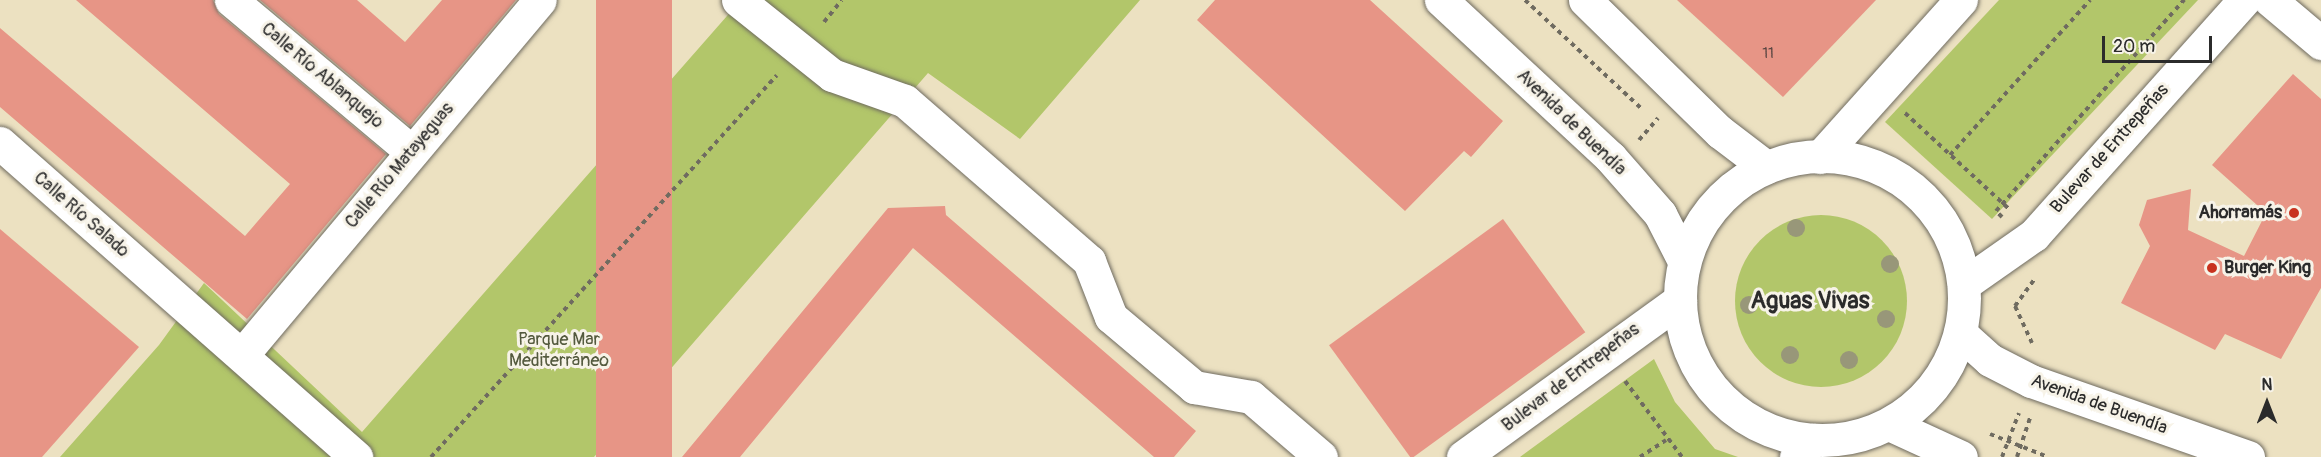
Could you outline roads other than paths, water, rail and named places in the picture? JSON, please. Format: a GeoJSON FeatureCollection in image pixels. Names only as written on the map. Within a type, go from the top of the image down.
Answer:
{"type":"FeatureCollection","features":[{"type":"Feature","properties":{"kind":"street","name":"Calle Río Ablanquejo"},"geometry":{"type":"LineString","coordinates":[[231,0],[412,152]]}},
{"type":"Feature","properties":{"kind":"street","name":"Calle Río Matayeguas"},"geometry":{"type":"LineString","coordinates":[[251,344],[540,0]]}},
{"type":"Feature","properties":{"kind":"street"},"geometry":{"type":"LineString","coordinates":[[738,0],[798,52],[832,75],[905,101],[1089,261],[1111,317],[1119,324],[1194,387],[1251,397],[1321,457]]}},
{"type":"Feature","properties":{"kind":"street","name":"Avenida de Buendía"},"geometry":{"type":"LineString","coordinates":[[1441,0],[1618,166],[1660,214],[1683,259]]}},
{"type":"Feature","properties":{"kind":"street"},"geometry":{"type":"LineString","coordinates":[[1585,0],[1679,92],[1766,167]]}},
{"type":"Feature","properties":{"kind":"street"},"geometry":{"type":"LineString","coordinates":[[1820,157],[1961,0]]}},
{"type":"Feature","properties":{"kind":"street","name":"Bulevar de Entrepeñas"},"geometry":{"type":"LineString","coordinates":[[1964,284],[2034,235],[2244,0]]}},
{"type":"Feature","properties":{"kind":"street"},"geometry":{"type":"LineString","coordinates":[[2270,0],[2321,43]]}},
{"type":"Feature","properties":{"kind":"street","name":"Calle Río Salado"},"geometry":{"type":"LineString","coordinates":[[0,143],[163,286],[251,344],[356,457]]}},
{"type":"Feature","properties":{"kind":"street"},"geometry":{"type":"LineString","coordinates":[[1820,157],[1860,162],[1918,194],[1955,248],[1964,284],[1960,333],[1933,387],[1889,424],[1848,438],[1805,448],[1755,423],[1714,390],[1692,357],[1680,300],[1683,259],[1695,231],[1721,199],[1766,167],[1820,157]]}},
{"type":"Feature","properties":{"kind":"street","name":"Bulevar de Entrepeñas"},"geometry":{"type":"LineString","coordinates":[[1463,457],[1604,351],[1680,300]]}},
{"type":"Feature","properties":{"kind":"street","name":"Avenida de Buendía"},"geometry":{"type":"LineString","coordinates":[[1960,333],[1990,360],[2042,386],[2248,457]]}},
{"type":"Feature","properties":{"kind":"street"},"geometry":{"type":"LineString","coordinates":[[1889,424],[1961,457]]}},
{"type":"Feature","properties":{"kind":"place","name":"Ahorramás"},"geometry":{"type":"Point","coordinates":[2294,213]}},
{"type":"Feature","properties":{"kind":"place","name":"Burger King"},"geometry":{"type":"Point","coordinates":[2212,268]}},
{"type":"Feature","properties":{"kind":"district","name":"Aguas Vivas"},"geometry":{"type":"Point","coordinates":[1810,301]}},
{"type":"Feature","properties":{"kind":"park label","name":"Parque Mar Mediterráneo"},"geometry":{"type":"Point","coordinates":[559,351]}}]}
